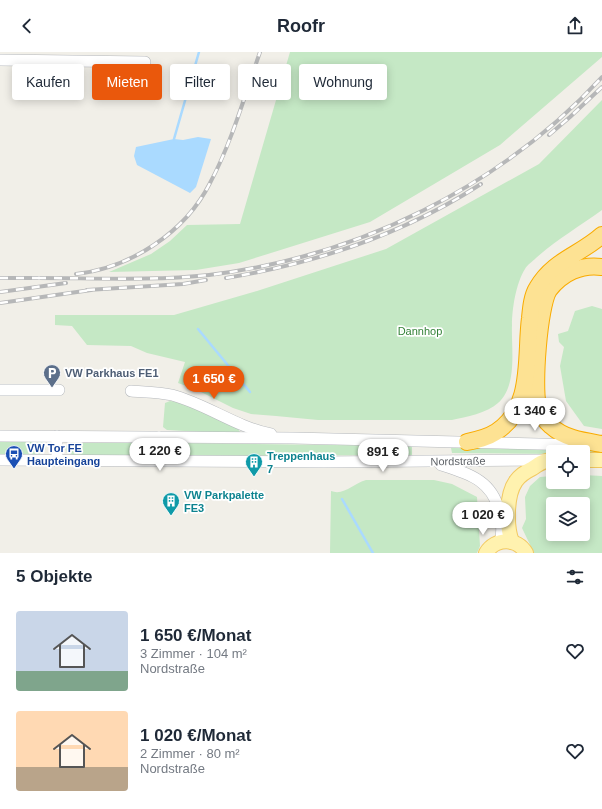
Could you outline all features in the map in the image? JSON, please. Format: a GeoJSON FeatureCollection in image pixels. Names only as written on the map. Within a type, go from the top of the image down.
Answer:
{"type":"FeatureCollection","features":[{"type":"Feature","properties":{"kind":"highway"},"geometry":{"type":"LineString","coordinates":[[467,442],[484,438],[496,432],[506,424],[519,402],[525,384],[528,363],[528,334],[531,308],[536,290],[543,279],[553,268],[568,257],[594,243],[602,235]]}},
{"type":"Feature","properties":{"kind":"highway"},"geometry":{"type":"LineString","coordinates":[[602,267],[592,265],[567,272],[548,292],[541,321],[536,383],[538,405],[550,426],[564,435],[578,440],[602,445]]}},
{"type":"Feature","properties":{"kind":"main road"},"geometry":{"type":"LineString","coordinates":[[590,460],[602,460]]}},
{"type":"Feature","properties":{"kind":"main road"},"geometry":{"type":"LineString","coordinates":[[506,542],[510,534],[508,508],[510,493],[516,481],[524,473],[546,462]]}},
{"type":"Feature","properties":{"kind":"main road"},"geometry":{"type":"LineString","coordinates":[[486,553],[494,544],[506,542],[522,547],[526,553]]}},
{"type":"Feature","properties":{"kind":"street"},"geometry":{"type":"LineString","coordinates":[[0,60],[145,62]]}},
{"type":"Feature","properties":{"kind":"street"},"geometry":{"type":"LineString","coordinates":[[0,390],[59,390]]}},
{"type":"Feature","properties":{"kind":"street","name":"Nordstraße"},"geometry":{"type":"LineString","coordinates":[[131,391],[171,395],[252,428],[293,438]]}},
{"type":"Feature","properties":{"kind":"street","name":"Nordstraße"},"geometry":{"type":"LineString","coordinates":[[0,436],[293,438],[602,445]]}},
{"type":"Feature","properties":{"kind":"street"},"geometry":{"type":"LineString","coordinates":[[56,436],[57,460]]}},
{"type":"Feature","properties":{"kind":"street"},"geometry":{"type":"LineString","coordinates":[[159,437],[159,461]]}},
{"type":"Feature","properties":{"kind":"street","name":"Nordstraße"},"geometry":{"type":"LineString","coordinates":[[0,460],[324,462],[546,460]]}},
{"type":"Feature","properties":{"kind":"street"},"geometry":{"type":"LineString","coordinates":[[431,461],[467,474],[490,489],[497,500],[503,534],[506,542]]}},
{"type":"Feature","properties":{"kind":"green space"},"geometry":{"type":"Polygon","coordinates":[[[290,52],[602,52],[602,57],[500,145],[370,222],[239,263],[196,270],[109,272],[151,254],[170,241],[187,225],[240,224],[276,100],[291,100],[291,64],[287,64],[290,52]]]}},
{"type":"Feature","properties":{"kind":"green space","name":"Dannhop"},"geometry":{"type":"Polygon","coordinates":[[[602,100],[602,210],[544,251],[525,269],[519,281],[514,304],[512,325],[512,366],[508,387],[498,403],[482,412],[452,420],[318,420],[251,414],[233,408],[195,389],[178,383],[185,362],[147,353],[131,346],[87,345],[72,326],[55,325],[55,315],[174,315],[257,291],[386,249],[539,164],[602,100]]]}},
{"type":"Feature","properties":{"kind":"green space"},"geometry":{"type":"Polygon","coordinates":[[[592,306],[602,309],[602,429],[584,426],[566,401],[560,366],[564,347],[559,342],[558,334],[568,331],[575,311],[592,306]]]}},
{"type":"Feature","properties":{"kind":"green space"},"geometry":{"type":"Polygon","coordinates":[[[170,401],[179,402],[206,411],[238,429],[240,432],[236,434],[167,430],[163,427],[165,403],[170,401]]]}},
{"type":"Feature","properties":{"kind":"green space"},"geometry":{"type":"Polygon","coordinates":[[[0,442],[43,442],[46,447],[44,452],[38,455],[0,455],[0,442]]]}},
{"type":"Feature","properties":{"kind":"green space"},"geometry":{"type":"Polygon","coordinates":[[[68,443],[150,443],[154,446],[155,451],[152,455],[148,456],[73,455],[67,453],[65,448],[68,443]]]}},
{"type":"Feature","properties":{"kind":"green space"},"geometry":{"type":"Polygon","coordinates":[[[178,444],[412,446],[412,455],[191,456],[177,454],[174,451],[175,447],[178,444]]]}},
{"type":"Feature","properties":{"kind":"green space"},"geometry":{"type":"Polygon","coordinates":[[[451,448],[546,449],[546,454],[452,453],[451,448]]]}},
{"type":"Feature","properties":{"kind":"green space"},"geometry":{"type":"Polygon","coordinates":[[[590,449],[602,449],[602,454],[590,454],[590,449]]]}},
{"type":"Feature","properties":{"kind":"green space"},"geometry":{"type":"Polygon","coordinates":[[[590,475],[602,476],[602,553],[534,553],[522,528],[526,519],[525,497],[530,486],[540,477],[546,477],[546,489],[590,489],[590,475]]]}},
{"type":"Feature","properties":{"kind":"green space"},"geometry":{"type":"Polygon","coordinates":[[[366,480],[434,480],[452,484],[477,497],[480,546],[477,553],[330,553],[331,491],[345,491],[366,480]]]}},
{"type":"Feature","properties":{"kind":"water"},"geometry":{"type":"Polygon","coordinates":[[[198,137],[211,139],[196,187],[190,193],[137,165],[134,156],[136,147],[174,139],[183,140],[198,137]]]}},
{"type":"Feature","properties":{"kind":"waterway"},"geometry":{"type":"LineString","coordinates":[[174,139],[199,52]]}},
{"type":"Feature","properties":{"kind":"waterway"},"geometry":{"type":"LineString","coordinates":[[198,329],[250,392]]}},
{"type":"Feature","properties":{"kind":"waterway"},"geometry":{"type":"LineString","coordinates":[[342,499],[373,553]]}},
{"type":"Feature","properties":{"kind":"railway"},"geometry":{"type":"LineString","coordinates":[[76,274],[96,270],[136,256],[171,232],[186,217],[199,201],[218,168],[260,52]]}},
{"type":"Feature","properties":{"kind":"railway"},"geometry":{"type":"LineString","coordinates":[[38,278],[145,279],[188,277],[264,266],[319,252],[372,233],[423,210],[472,183],[519,152],[562,116],[602,77]]}},
{"type":"Feature","properties":{"kind":"railway"},"geometry":{"type":"LineString","coordinates":[[549,135],[602,87]]}},
{"type":"Feature","properties":{"kind":"railway"},"geometry":{"type":"LineString","coordinates":[[226,278],[293,264],[359,244],[421,218],[452,202],[481,184]]}},
{"type":"Feature","properties":{"kind":"railway"},"geometry":{"type":"LineString","coordinates":[[0,278],[42,278]]}},
{"type":"Feature","properties":{"kind":"railway"},"geometry":{"type":"LineString","coordinates":[[87,290],[183,284],[206,280]]}},
{"type":"Feature","properties":{"kind":"railway"},"geometry":{"type":"LineString","coordinates":[[0,292],[66,283]]}},
{"type":"Feature","properties":{"kind":"railway"},"geometry":{"type":"LineString","coordinates":[[0,303],[91,290]]}},
{"type":"Feature","properties":{"kind":"place","name":"VW Parkhaus FE1"},"geometry":{"type":"Point","coordinates":[52,388]}},
{"type":"Feature","properties":{"kind":"place","name":"VW Tor FE Haupteingang"},"geometry":{"type":"Point","coordinates":[14,469]}},
{"type":"Feature","properties":{"kind":"place","name":"Treppenhaus 7"},"geometry":{"type":"Point","coordinates":[254,477]}},
{"type":"Feature","properties":{"kind":"place","name":"VW Parkpalette FE3"},"geometry":{"type":"Point","coordinates":[171,516]}}]}
